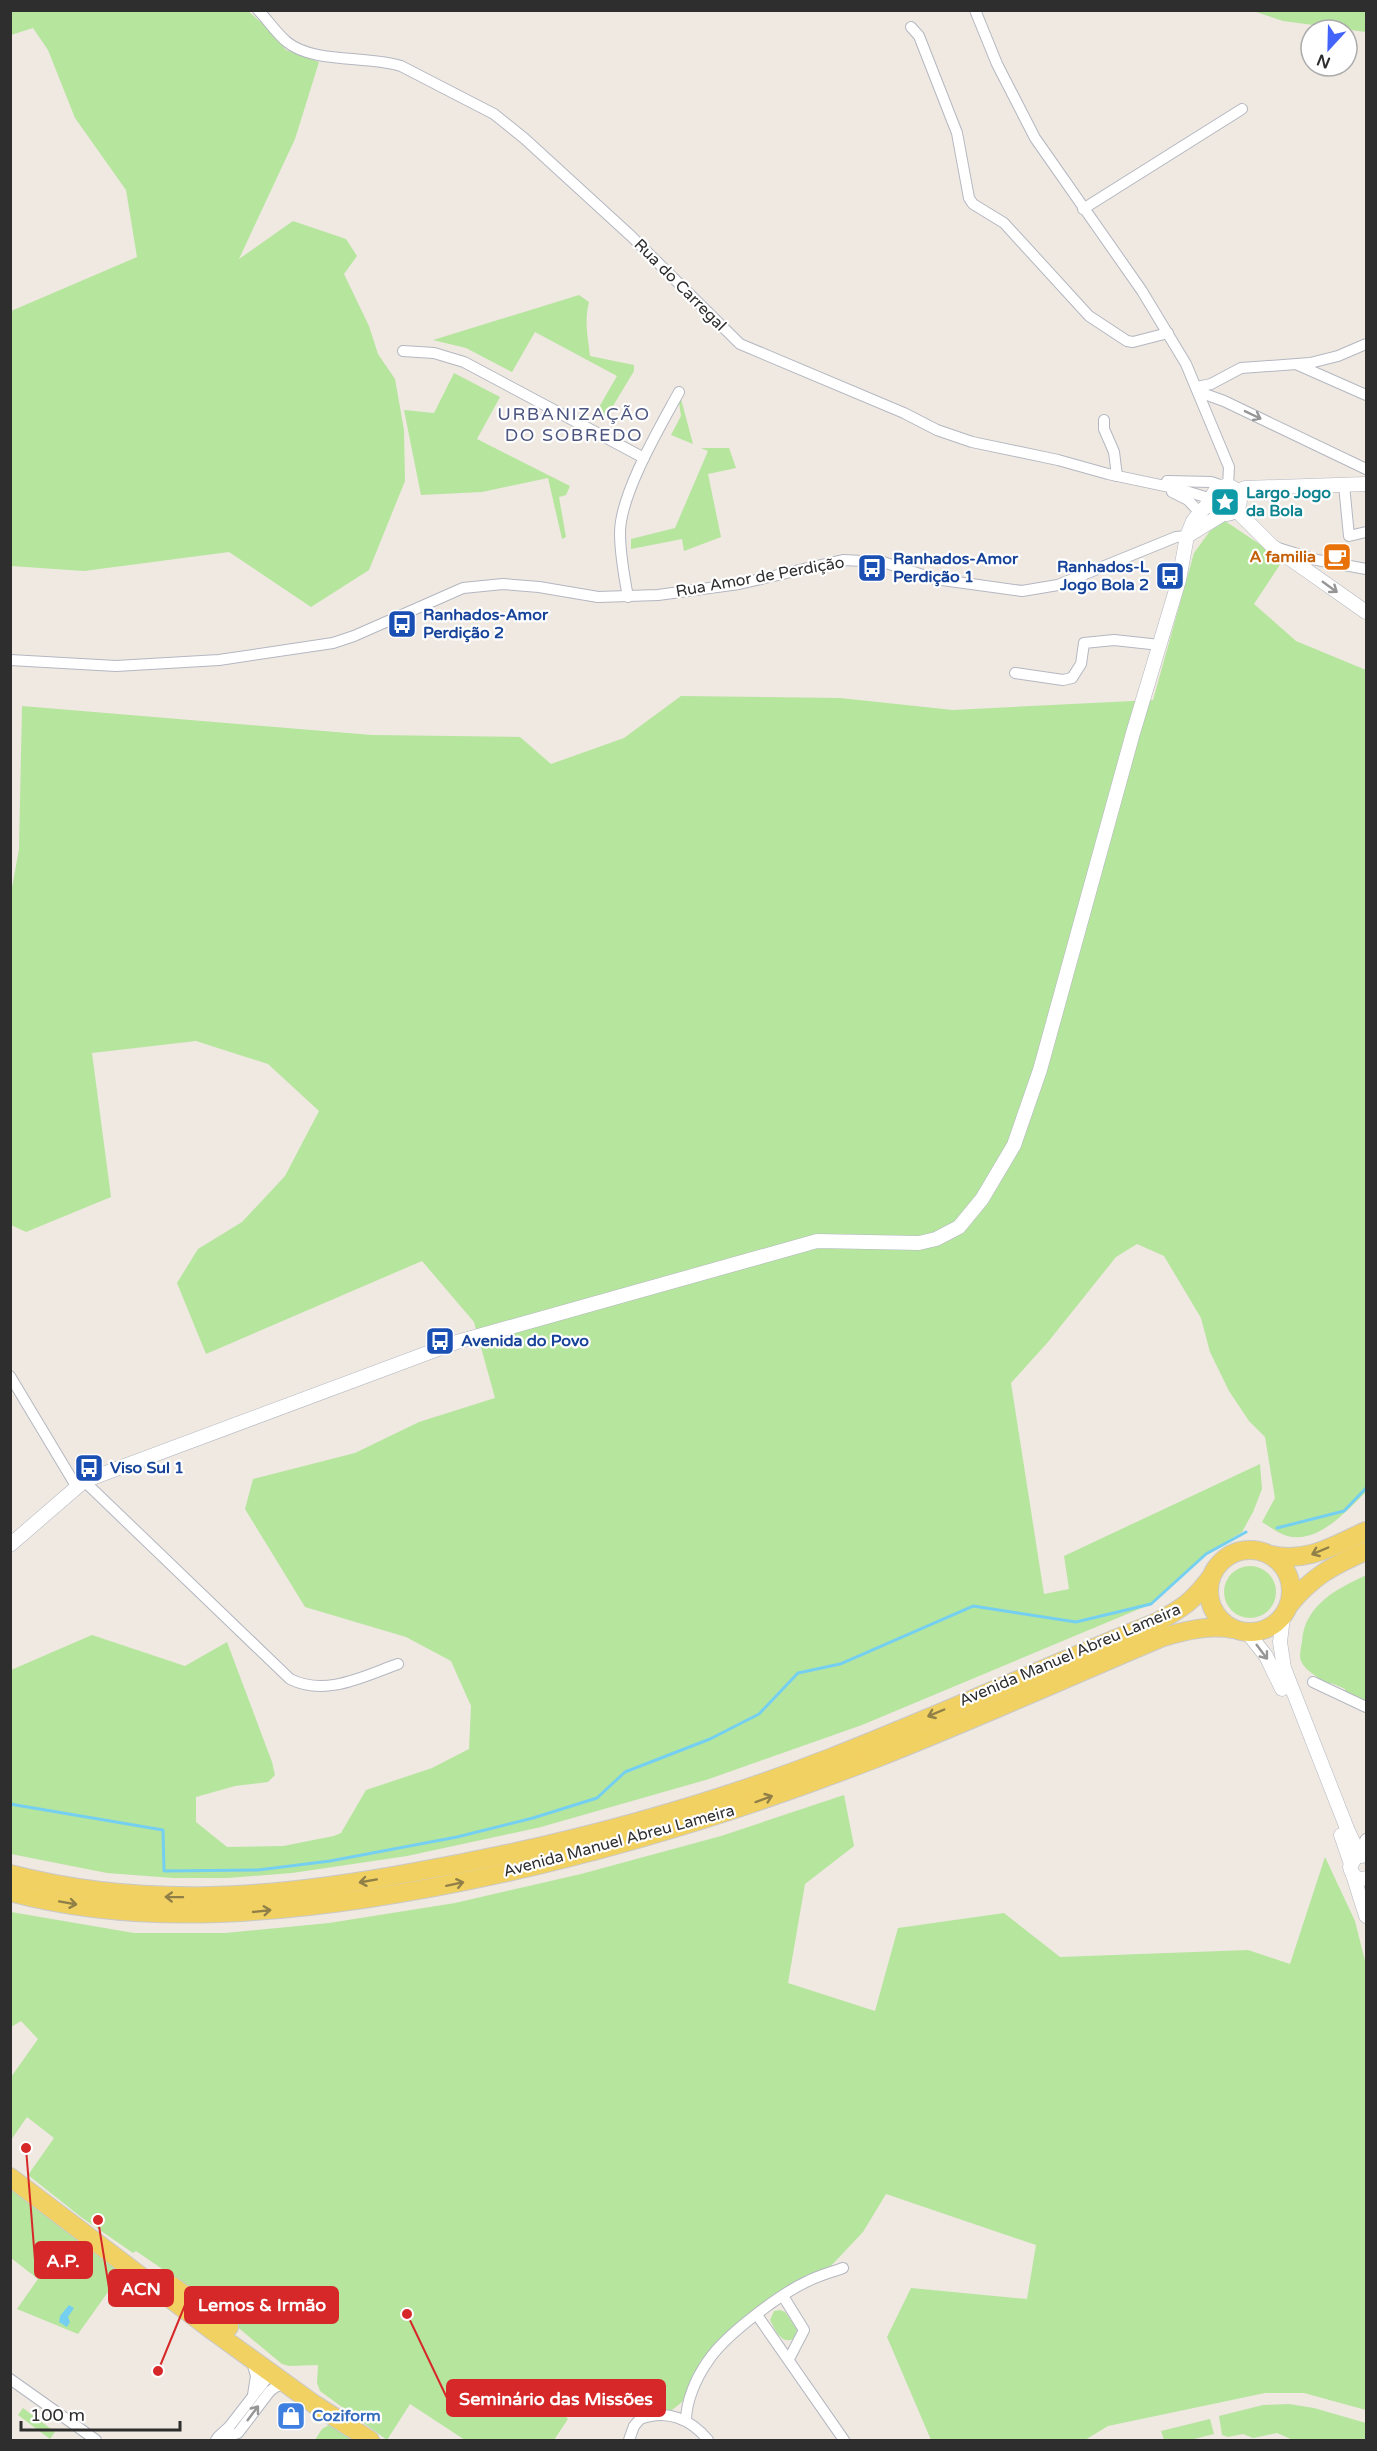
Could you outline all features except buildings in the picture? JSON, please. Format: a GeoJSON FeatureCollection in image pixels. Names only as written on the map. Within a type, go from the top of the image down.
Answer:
{"type":"FeatureCollection","features":[{"type":"Feature","properties":{"kind":"main road"},"geometry":{"type":"LineString","coordinates":[[1366,1531],[1311,1555],[1294,1558],[1251,1550],[1231,1554],[1223,1560],[1211,1577],[1209,1593],[1213,1608],[1221,1620],[1241,1631],[1267,1629],[1286,1611],[1303,1589],[1323,1572],[1366,1551]]}},
{"type":"Feature","properties":{"kind":"main road"},"geometry":{"type":"LineString","coordinates":[[1271,1555],[1287,1572],[1292,1594],[1286,1611]]}},
{"type":"Feature","properties":{"kind":"main road","name":"Avenida Manuel Abreu Lameira"},"geometry":{"type":"LineString","coordinates":[[10,1874],[81,1889],[125,1894],[208,1898],[247,1896],[345,1885],[545,1846],[717,1797],[829,1758],[1156,1622],[1180,1610],[1195,1599],[1211,1577]]}},
{"type":"Feature","properties":{"kind":"main road","name":"Avenida Manuel Abreu Lameira"},"geometry":{"type":"LineString","coordinates":[[10,1892],[80,1906],[124,1911],[204,1914],[291,1908],[449,1885],[584,1854],[743,1806],[877,1758],[1163,1638],[1200,1627],[1216,1626],[1241,1631]]}},
{"type":"Feature","properties":{"kind":"main road"},"geometry":{"type":"LineString","coordinates":[[10,2177],[159,2291],[202,2315]]}},
{"type":"Feature","properties":{"kind":"main road"},"geometry":{"type":"LineString","coordinates":[[49,2205],[148,2269],[202,2315],[256,2355],[320,2397],[375,2440]]}},
{"type":"Feature","properties":{"kind":"main road"},"geometry":{"type":"LineString","coordinates":[[256,2355],[271,2382],[288,2386],[370,2440]]}},
{"type":"Feature","properties":{"kind":"main road"},"geometry":{"type":"LineString","coordinates":[[271,2382],[280,2372],[304,2390],[320,2397]]}},
{"type":"Feature","properties":{"kind":"street","name":"Rua do Carregal"},"geometry":{"type":"LineString","coordinates":[[258,10],[286,41],[303,51],[388,62],[401,66],[494,114],[525,139],[631,236],[740,344],[904,413],[937,430],[972,442],[1150,483]]}},
{"type":"Feature","properties":{"kind":"street"},"geometry":{"type":"LineString","coordinates":[[975,10],[997,64],[1035,138],[1142,291],[1168,333],[1198,390],[1229,467],[1229,488],[1240,499],[1229,512],[1187,536]]}},
{"type":"Feature","properties":{"kind":"street"},"geometry":{"type":"LineString","coordinates":[[911,27],[919,36],[948,107],[957,133],[969,198],[973,204],[1004,223],[1089,316],[1127,341],[1133,342],[1168,333]]}},
{"type":"Feature","properties":{"kind":"street"},"geometry":{"type":"LineString","coordinates":[[1083,209],[1242,109]]}},
{"type":"Feature","properties":{"kind":"street"},"geometry":{"type":"LineString","coordinates":[[1198,390],[1241,368],[1298,364],[1338,356],[1366,344]]}},
{"type":"Feature","properties":{"kind":"street"},"geometry":{"type":"LineString","coordinates":[[403,351],[434,353],[464,362],[644,459]]}},
{"type":"Feature","properties":{"kind":"street"},"geometry":{"type":"LineString","coordinates":[[1298,364],[1366,395]]}},
{"type":"Feature","properties":{"kind":"street"},"geometry":{"type":"LineString","coordinates":[[1198,390],[1366,469]]}},
{"type":"Feature","properties":{"kind":"street"},"geometry":{"type":"LineString","coordinates":[[628,597],[620,530],[625,506],[644,459],[679,392]]}},
{"type":"Feature","properties":{"kind":"street"},"geometry":{"type":"LineString","coordinates":[[1104,420],[1104,429],[1114,452],[1117,476]]}},
{"type":"Feature","properties":{"kind":"street"},"geometry":{"type":"LineString","coordinates":[[1150,483],[1211,483],[1229,488],[1366,484]]}},
{"type":"Feature","properties":{"kind":"street"},"geometry":{"type":"LineString","coordinates":[[1150,483],[1212,499]]}},
{"type":"Feature","properties":{"kind":"street"},"geometry":{"type":"LineString","coordinates":[[1150,483],[1178,494],[1200,513]]}},
{"type":"Feature","properties":{"kind":"street"},"geometry":{"type":"LineString","coordinates":[[1344,486],[1350,536],[1366,532]]}},
{"type":"Feature","properties":{"kind":"street"},"geometry":{"type":"LineString","coordinates":[[10,1545],[80,1484],[457,1342],[816,1241],[919,1243],[936,1239],[959,1227],[982,1199],[1014,1145],[1040,1070],[1133,733],[1179,580],[1187,536],[1193,521],[1212,499],[1215,492],[1229,488]]}},
{"type":"Feature","properties":{"kind":"street"},"geometry":{"type":"LineString","coordinates":[[1212,499],[1215,508],[1229,512],[1272,546],[1366,612]]}},
{"type":"Feature","properties":{"kind":"street","name":"Rua Amor de Perdição"},"geometry":{"type":"LineString","coordinates":[[10,660],[116,666],[219,660],[333,643],[463,588],[503,584],[539,587],[598,597],[628,597],[739,584],[843,560],[883,562],[935,579],[1022,591],[1058,585],[1176,537],[1187,536]]}},
{"type":"Feature","properties":{"kind":"street"},"geometry":{"type":"LineString","coordinates":[[1272,546],[1317,560],[1366,569]]}},
{"type":"Feature","properties":{"kind":"street"},"geometry":{"type":"LineString","coordinates":[[1015,673],[1063,680],[1072,678],[1082,664],[1084,643],[1113,640],[1160,645]]}},
{"type":"Feature","properties":{"kind":"street"},"geometry":{"type":"LineString","coordinates":[[10,1376],[80,1484],[290,1679],[302,1685],[331,1686],[398,1664]]}},
{"type":"Feature","properties":{"kind":"street"},"geometry":{"type":"LineString","coordinates":[[1286,1611],[1280,1642],[1284,1668],[1360,1863],[1366,1916]]}},
{"type":"Feature","properties":{"kind":"street"},"geometry":{"type":"LineString","coordinates":[[1241,1631],[1275,1672],[1338,1826],[1360,1863]]}},
{"type":"Feature","properties":{"kind":"street"},"geometry":{"type":"LineString","coordinates":[[1313,1682],[1366,1707]]}},
{"type":"Feature","properties":{"kind":"street"},"geometry":{"type":"LineString","coordinates":[[1360,1863],[1366,1839]]}},
{"type":"Feature","properties":{"kind":"street"},"geometry":{"type":"LineString","coordinates":[[686,2421],[687,2403],[708,2361],[731,2336],[783,2296],[808,2281],[843,2268]]}},
{"type":"Feature","properties":{"kind":"street"},"geometry":{"type":"LineString","coordinates":[[783,2296],[804,2330],[789,2358]]}},
{"type":"Feature","properties":{"kind":"street"},"geometry":{"type":"LineString","coordinates":[[758,2315],[843,2440]]}},
{"type":"Feature","properties":{"kind":"street"},"geometry":{"type":"LineString","coordinates":[[253,2395],[256,2355]]}},
{"type":"Feature","properties":{"kind":"street"},"geometry":{"type":"LineString","coordinates":[[10,2379],[96,2440]]}},
{"type":"Feature","properties":{"kind":"street"},"geometry":{"type":"LineString","coordinates":[[215,2440],[229,2427],[253,2395],[271,2382]]}},
{"type":"Feature","properties":{"kind":"street"},"geometry":{"type":"LineString","coordinates":[[215,2440],[238,2433],[271,2382]]}},
{"type":"Feature","properties":{"kind":"street"},"geometry":{"type":"LineString","coordinates":[[629,2440],[637,2422],[647,2416],[666,2415],[686,2421],[708,2440]]}},
{"type":"Feature","properties":{"kind":"green space"},"geometry":{"type":"Polygon","coordinates":[[[11,11],[248,11],[286,50],[319,62],[295,139],[239,259],[293,221],[346,239],[357,256],[344,274],[369,326],[378,354],[395,379],[404,430],[405,481],[369,570],[311,607],[229,552],[84,571],[11,566],[11,311],[137,257],[126,190],[75,118],[48,50],[33,28],[11,35],[11,11]]]}},
{"type":"Feature","properties":{"kind":"green space"},"geometry":{"type":"Polygon","coordinates":[[[1253,11],[1366,11],[1366,32],[1359,31],[1359,18],[1299,18],[1299,23],[1283,21],[1253,11]]]}},
{"type":"Feature","properties":{"kind":"green space"},"geometry":{"type":"Polygon","coordinates":[[[579,295],[589,302],[587,323],[590,356],[634,365],[634,371],[604,421],[594,416],[617,376],[535,332],[512,372],[466,348],[433,340],[579,295]]]}},
{"type":"Feature","properties":{"kind":"green space"},"geometry":{"type":"Polygon","coordinates":[[[454,373],[500,397],[477,439],[570,486],[566,495],[559,497],[566,537],[562,539],[548,478],[482,492],[421,495],[404,410],[434,413],[454,373]]]}},
{"type":"Feature","properties":{"kind":"green space"},"geometry":{"type":"Polygon","coordinates":[[[681,399],[693,444],[671,435],[681,416],[679,403],[681,399]]]}},
{"type":"Feature","properties":{"kind":"green space"},"geometry":{"type":"Polygon","coordinates":[[[701,448],[729,448],[736,468],[708,474],[721,537],[684,551],[682,539],[631,549],[631,539],[675,528],[708,451],[701,448]]]}},
{"type":"Feature","properties":{"kind":"green space"},"geometry":{"type":"Polygon","coordinates":[[[1226,492],[1231,494],[1233,499],[1231,504],[1226,506],[1221,504],[1219,499],[1221,494],[1226,492]]]}},
{"type":"Feature","properties":{"kind":"green space"},"geometry":{"type":"Polygon","coordinates":[[[1225,521],[1283,560],[1254,604],[1296,641],[1366,670],[1366,1492],[1331,1524],[1310,1535],[1287,1536],[1262,1522],[1275,1498],[1265,1437],[1249,1421],[1229,1391],[1210,1352],[1201,1318],[1164,1256],[1137,1244],[1116,1257],[1048,1342],[1011,1383],[1044,1594],[1069,1589],[1064,1556],[1260,1464],[1262,1489],[1242,1532],[1206,1554],[1151,1604],[862,1725],[709,1779],[541,1827],[407,1856],[292,1873],[228,1878],[173,1878],[107,1873],[11,1854],[11,1670],[92,1635],[185,1666],[227,1642],[275,1775],[268,1782],[235,1786],[196,1797],[196,1822],[227,1847],[283,1846],[334,1836],[341,1833],[366,1790],[432,1768],[469,1749],[471,1706],[451,1661],[406,1637],[305,1607],[245,1509],[253,1479],[355,1453],[419,1422],[495,1398],[474,1322],[422,1261],[206,1354],[177,1283],[198,1249],[242,1222],[285,1176],[319,1111],[268,1064],[196,1041],[92,1053],[111,1197],[26,1232],[11,1225],[10,899],[19,849],[22,706],[372,735],[520,737],[551,764],[624,738],[681,696],[840,698],[953,710],[1153,700],[1194,553],[1210,531],[1225,521]]]}},
{"type":"Feature","properties":{"kind":"green space"},"geometry":{"type":"Polygon","coordinates":[[[1250,1566],[1264,1570],[1272,1578],[1276,1592],[1272,1606],[1264,1614],[1250,1618],[1236,1614],[1228,1606],[1224,1592],[1228,1578],[1236,1570],[1250,1566]]]}},
{"type":"Feature","properties":{"kind":"green space"},"geometry":{"type":"Polygon","coordinates":[[[1366,1575],[1366,1702],[1345,1693],[1345,1689],[1331,1683],[1330,1685],[1306,1668],[1300,1657],[1304,1629],[1315,1608],[1344,1586],[1366,1575]]]}},
{"type":"Feature","properties":{"kind":"green space"},"geometry":{"type":"Polygon","coordinates":[[[844,1795],[854,1846],[805,1884],[788,1983],[875,2011],[898,1928],[1004,1913],[1060,1957],[1248,1950],[1290,1964],[1325,1857],[1355,1921],[1366,1965],[1366,2410],[1304,2393],[1265,2393],[1108,2426],[1085,2440],[931,2440],[887,2337],[911,2288],[1027,2299],[1036,2245],[886,2194],[863,2232],[829,2268],[793,2283],[730,2332],[701,2360],[694,2380],[682,2402],[672,2410],[590,2405],[556,2406],[568,2419],[554,2440],[465,2440],[410,2404],[387,2440],[320,2391],[317,2383],[318,2365],[289,2366],[282,2364],[193,2290],[81,2217],[28,2175],[54,2138],[27,2117],[11,2140],[11,2077],[38,2039],[21,2021],[11,2027],[11,1912],[134,1933],[225,1933],[329,1923],[455,1903],[581,1874],[721,1836],[844,1795]]]}},
{"type":"Feature","properties":{"kind":"green space"},"geometry":{"type":"Polygon","coordinates":[[[10,2188],[123,2271],[78,2334],[17,2309],[38,2279],[11,2258],[10,2188]]]}},
{"type":"Feature","properties":{"kind":"green space"},"geometry":{"type":"Polygon","coordinates":[[[774,2311],[785,2312],[797,2329],[795,2338],[786,2340],[774,2328],[770,2320],[774,2311]]]}},
{"type":"Feature","properties":{"kind":"green space"},"geometry":{"type":"Polygon","coordinates":[[[1289,2404],[1314,2408],[1366,2423],[1366,2440],[1293,2440],[1277,2433],[1253,2438],[1243,2434],[1228,2437],[1222,2435],[1219,2416],[1263,2405],[1289,2404]]]}},
{"type":"Feature","properties":{"kind":"green space"},"geometry":{"type":"Polygon","coordinates":[[[23,2408],[55,2432],[50,2439],[18,2415],[23,2408]]]}},
{"type":"Feature","properties":{"kind":"green space"},"geometry":{"type":"Polygon","coordinates":[[[1210,2419],[1214,2434],[1190,2440],[1164,2440],[1161,2431],[1210,2419]]]}},
{"type":"Feature","properties":{"kind":"green space"},"geometry":{"type":"Polygon","coordinates":[[[331,2424],[356,2440],[315,2440],[322,2429],[331,2424]]]}},
{"type":"Feature","properties":{"kind":"water"},"geometry":{"type":"Polygon","coordinates":[[[69,2305],[74,2308],[68,2317],[70,2322],[67,2327],[59,2322],[60,2316],[69,2305]]]}},
{"type":"Feature","properties":{"kind":"waterway"},"geometry":{"type":"LineString","coordinates":[[1277,1528],[1344,1511],[1366,1488]]}},
{"type":"Feature","properties":{"kind":"waterway"},"geometry":{"type":"LineString","coordinates":[[10,1804],[163,1830],[164,1871],[258,1870],[330,1861],[457,1837],[533,1818],[597,1798],[625,1772],[710,1739],[759,1714],[798,1673],[840,1664],[973,1606],[1076,1622],[1151,1604],[1206,1554],[1246,1532]]}},
{"type":"Feature","properties":{"kind":"place","name":"Largo Jogo da Bola"},"geometry":{"type":"Point","coordinates":[1225,502]}},
{"type":"Feature","properties":{"kind":"place","name":"A familia"},"geometry":{"type":"Point","coordinates":[1337,557]}},
{"type":"Feature","properties":{"kind":"place","name":"Ranhados-Amor Perdição 1"},"geometry":{"type":"Point","coordinates":[872,568]}},
{"type":"Feature","properties":{"kind":"place","name":"Ranhados-L Jogo Bola 2"},"geometry":{"type":"Point","coordinates":[1170,576]}},
{"type":"Feature","properties":{"kind":"place","name":"Ranhados-Amor Perdição 2"},"geometry":{"type":"Point","coordinates":[402,624]}},
{"type":"Feature","properties":{"kind":"place","name":"Avenida do Povo"},"geometry":{"type":"Point","coordinates":[440,1341]}},
{"type":"Feature","properties":{"kind":"place","name":"Viso Sul 1"},"geometry":{"type":"Point","coordinates":[89,1468]}},
{"type":"Feature","properties":{"kind":"place","name":"A.P."},"geometry":{"type":"Point","coordinates":[26,2148]}},
{"type":"Feature","properties":{"kind":"place","name":"ACN"},"geometry":{"type":"Point","coordinates":[98,2220]}},
{"type":"Feature","properties":{"kind":"place","name":"Seminário das Missões"},"geometry":{"type":"Point","coordinates":[407,2314]}},
{"type":"Feature","properties":{"kind":"place","name":"Lemos & Irmão"},"geometry":{"type":"Point","coordinates":[158,2371]}},
{"type":"Feature","properties":{"kind":"place","name":"Coziform"},"geometry":{"type":"Point","coordinates":[291,2416]}},
{"type":"Feature","properties":{"kind":"district","name":"URBANIZAÇÃO DO SOBREDO"},"geometry":{"type":"Point","coordinates":[574,424]}}]}
